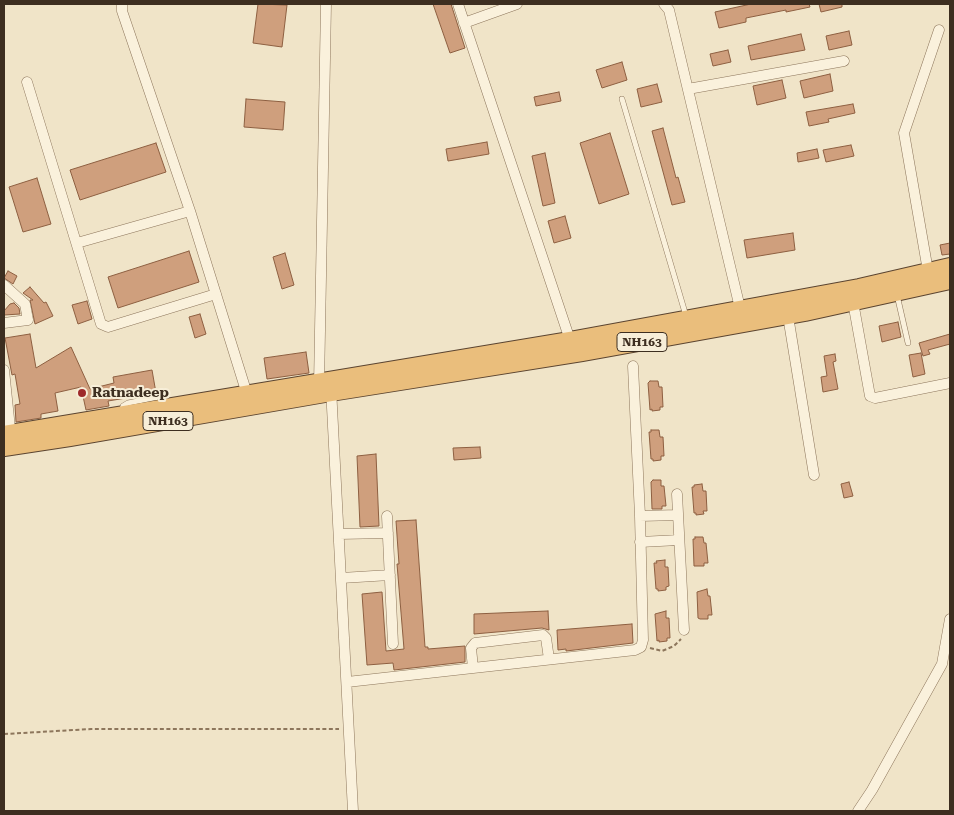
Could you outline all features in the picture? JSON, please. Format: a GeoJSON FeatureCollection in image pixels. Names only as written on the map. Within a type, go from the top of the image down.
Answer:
{"type":"FeatureCollection","features":[{"type":"Feature","properties":{"kind":"highway","name":"NH163"},"geometry":{"type":"LineString","coordinates":[[8,440],[70,438],[570,340],[859,288],[950,266]]}},
{"type":"Feature","properties":{"kind":"highway","name":"NH163"},"geometry":{"type":"LineString","coordinates":[[8,440],[120,415],[247,394],[325,388],[582,353],[788,316],[950,281]]}},
{"type":"Feature","properties":{"kind":"street"},"geometry":{"type":"LineString","coordinates":[[122,4],[122,11],[190,210],[247,394]]}},
{"type":"Feature","properties":{"kind":"street"},"geometry":{"type":"LineString","coordinates":[[326,4],[325,388],[339,534],[353,811]]}},
{"type":"Feature","properties":{"kind":"street"},"geometry":{"type":"LineString","coordinates":[[458,4],[570,340]]}},
{"type":"Feature","properties":{"kind":"street"},"geometry":{"type":"LineString","coordinates":[[464,22],[517,4]]}},
{"type":"Feature","properties":{"kind":"street"},"geometry":{"type":"LineString","coordinates":[[669,6],[740,308]]}},
{"type":"Feature","properties":{"kind":"street"},"geometry":{"type":"LineString","coordinates":[[928,271],[904,133],[940,30]]}},
{"type":"Feature","properties":{"kind":"street"},"geometry":{"type":"LineString","coordinates":[[688,89],[844,61]]}},
{"type":"Feature","properties":{"kind":"street"},"geometry":{"type":"LineString","coordinates":[[27,82],[101,324],[108,327],[216,294]]}},
{"type":"Feature","properties":{"kind":"street"},"geometry":{"type":"LineString","coordinates":[[77,243],[190,210]]}},
{"type":"Feature","properties":{"kind":"street"},"geometry":{"type":"LineString","coordinates":[[4,285],[25,304],[28,320],[4,324]]}},
{"type":"Feature","properties":{"kind":"street"},"geometry":{"type":"LineString","coordinates":[[853,302],[870,396],[875,398],[950,383]]}},
{"type":"Feature","properties":{"kind":"street"},"geometry":{"type":"LineString","coordinates":[[788,316],[814,475]]}},
{"type":"Feature","properties":{"kind":"street"},"geometry":{"type":"LineString","coordinates":[[347,682],[641,648],[640,516],[633,366]]}},
{"type":"Feature","properties":{"kind":"street"},"geometry":{"type":"LineString","coordinates":[[4,370],[8,440]]}},
{"type":"Feature","properties":{"kind":"street"},"geometry":{"type":"LineString","coordinates":[[677,494],[684,630]]}},
{"type":"Feature","properties":{"kind":"street"},"geometry":{"type":"LineString","coordinates":[[387,516],[393,644]]}},
{"type":"Feature","properties":{"kind":"street"},"geometry":{"type":"LineString","coordinates":[[640,516],[678,516]]}},
{"type":"Feature","properties":{"kind":"street"},"geometry":{"type":"LineString","coordinates":[[339,534],[388,533]]}},
{"type":"Feature","properties":{"kind":"street"},"geometry":{"type":"LineString","coordinates":[[640,542],[679,540]]}},
{"type":"Feature","properties":{"kind":"street"},"geometry":{"type":"LineString","coordinates":[[341,578],[390,575]]}},
{"type":"Feature","properties":{"kind":"street"},"geometry":{"type":"LineString","coordinates":[[858,811],[872,790],[942,664],[950,619]]}},
{"type":"Feature","properties":{"kind":"street"},"geometry":{"type":"LineString","coordinates":[[473,668],[471,648],[475,643],[543,635],[546,638],[549,659]]}},
{"type":"Feature","properties":{"kind":"lane"},"geometry":{"type":"LineString","coordinates":[[622,99],[687,319]]}},
{"type":"Feature","properties":{"kind":"lane"},"geometry":{"type":"LineString","coordinates":[[897,293],[908,343]]}},
{"type":"Feature","properties":{"kind":"path"},"geometry":{"type":"LineString","coordinates":[[642,645],[658,651],[667,649],[679,642],[684,630]]}},
{"type":"Feature","properties":{"kind":"path"},"geometry":{"type":"LineString","coordinates":[[4,734],[91,730],[349,729]]}},
{"type":"Feature","properties":{"kind":"building"},"geometry":{"type":"Polygon","coordinates":[[[258,4],[287,5],[282,47],[253,43],[258,4]]]}},
{"type":"Feature","properties":{"kind":"building"},"geometry":{"type":"Polygon","coordinates":[[[433,4],[451,4],[465,48],[450,53],[433,4]]]}},
{"type":"Feature","properties":{"kind":"building"},"geometry":{"type":"Polygon","coordinates":[[[751,4],[809,4],[810,7],[746,18],[746,22],[719,28],[715,12],[751,4]]]}},
{"type":"Feature","properties":{"kind":"building"},"geometry":{"type":"Polygon","coordinates":[[[819,4],[842,4],[842,7],[821,12],[819,4]]]}},
{"type":"Feature","properties":{"kind":"building"},"geometry":{"type":"Polygon","coordinates":[[[849,31],[852,45],[829,50],[826,36],[849,31]]]}},
{"type":"Feature","properties":{"kind":"building"},"geometry":{"type":"Polygon","coordinates":[[[801,34],[805,50],[751,60],[748,46],[801,34]]]}},
{"type":"Feature","properties":{"kind":"building"},"geometry":{"type":"Polygon","coordinates":[[[728,50],[731,62],[713,66],[710,54],[728,50]]]}},
{"type":"Feature","properties":{"kind":"building"},"geometry":{"type":"Polygon","coordinates":[[[622,62],[627,80],[602,88],[596,70],[622,62]]]}},
{"type":"Feature","properties":{"kind":"building"},"geometry":{"type":"Polygon","coordinates":[[[830,74],[833,91],[804,98],[800,81],[830,74]]]}},
{"type":"Feature","properties":{"kind":"building"},"geometry":{"type":"Polygon","coordinates":[[[782,80],[786,98],[757,105],[753,86],[782,80]]]}},
{"type":"Feature","properties":{"kind":"building"},"geometry":{"type":"Polygon","coordinates":[[[657,84],[662,102],[641,107],[637,89],[657,84]]]}},
{"type":"Feature","properties":{"kind":"building"},"geometry":{"type":"Polygon","coordinates":[[[559,92],[561,101],[536,106],[534,97],[559,92]]]}},
{"type":"Feature","properties":{"kind":"building"},"geometry":{"type":"Polygon","coordinates":[[[246,99],[285,102],[283,130],[244,127],[246,99]]]}},
{"type":"Feature","properties":{"kind":"building"},"geometry":{"type":"Polygon","coordinates":[[[853,104],[855,113],[828,119],[829,122],[809,126],[806,112],[853,104]]]}},
{"type":"Feature","properties":{"kind":"building"},"geometry":{"type":"Polygon","coordinates":[[[663,128],[676,178],[678,177],[685,202],[672,205],[652,131],[663,128]]]}},
{"type":"Feature","properties":{"kind":"building"},"geometry":{"type":"Polygon","coordinates":[[[610,133],[629,194],[599,204],[580,143],[610,133]]]}},
{"type":"Feature","properties":{"kind":"building"},"geometry":{"type":"Polygon","coordinates":[[[487,142],[489,154],[448,161],[446,149],[487,142]]]}},
{"type":"Feature","properties":{"kind":"building"},"geometry":{"type":"Polygon","coordinates":[[[156,143],[166,172],[80,200],[70,170],[156,143]]]}},
{"type":"Feature","properties":{"kind":"building"},"geometry":{"type":"Polygon","coordinates":[[[851,145],[854,156],[826,162],[823,150],[851,145]]]}},
{"type":"Feature","properties":{"kind":"building"},"geometry":{"type":"Polygon","coordinates":[[[817,149],[819,158],[798,162],[797,153],[817,149]]]}},
{"type":"Feature","properties":{"kind":"building"},"geometry":{"type":"Polygon","coordinates":[[[545,153],[555,203],[543,206],[532,156],[545,153]]]}},
{"type":"Feature","properties":{"kind":"building"},"geometry":{"type":"Polygon","coordinates":[[[37,178],[51,224],[23,232],[9,187],[37,178]]]}},
{"type":"Feature","properties":{"kind":"building"},"geometry":{"type":"Polygon","coordinates":[[[565,216],[571,238],[554,243],[548,221],[565,216]]]}},
{"type":"Feature","properties":{"kind":"building"},"geometry":{"type":"Polygon","coordinates":[[[793,233],[795,250],[747,258],[744,240],[793,233]]]}},
{"type":"Feature","properties":{"kind":"building"},"geometry":{"type":"Polygon","coordinates":[[[950,243],[950,254],[942,255],[940,245],[950,243]]]}},
{"type":"Feature","properties":{"kind":"building"},"geometry":{"type":"Polygon","coordinates":[[[189,251],[199,282],[118,308],[108,277],[189,251]]]}},
{"type":"Feature","properties":{"kind":"building"},"geometry":{"type":"Polygon","coordinates":[[[285,253],[294,285],[282,289],[273,257],[285,253]]]}},
{"type":"Feature","properties":{"kind":"building"},"geometry":{"type":"Polygon","coordinates":[[[8,271],[17,276],[13,284],[4,278],[8,271]]]}},
{"type":"Feature","properties":{"kind":"building"},"geometry":{"type":"Polygon","coordinates":[[[30,287],[44,303],[46,302],[53,316],[35,324],[30,300],[33,300],[23,293],[30,287]]]}},
{"type":"Feature","properties":{"kind":"building"},"geometry":{"type":"Polygon","coordinates":[[[87,301],[92,319],[78,324],[72,305],[87,301]]]}},
{"type":"Feature","properties":{"kind":"building"},"geometry":{"type":"Polygon","coordinates":[[[14,303],[19,308],[20,314],[4,315],[4,311],[10,304],[14,303]]]}},
{"type":"Feature","properties":{"kind":"building"},"geometry":{"type":"Polygon","coordinates":[[[200,314],[206,334],[195,338],[189,317],[200,314]]]}},
{"type":"Feature","properties":{"kind":"building"},"geometry":{"type":"Polygon","coordinates":[[[898,322],[901,337],[882,342],[879,326],[898,322]]]}},
{"type":"Feature","properties":{"kind":"building"},"geometry":{"type":"Polygon","coordinates":[[[30,334],[36,368],[71,347],[90,389],[114,383],[113,377],[152,370],[156,393],[108,401],[109,406],[86,410],[81,387],[55,393],[58,411],[41,414],[41,418],[16,422],[15,405],[20,404],[15,374],[12,375],[5,338],[30,334]]]}},
{"type":"Feature","properties":{"kind":"building"},"geometry":{"type":"Polygon","coordinates":[[[950,334],[950,344],[928,350],[930,354],[923,356],[919,343],[950,334]]]}},
{"type":"Feature","properties":{"kind":"building"},"geometry":{"type":"Polygon","coordinates":[[[306,352],[309,373],[267,379],[264,358],[306,352]]]}},
{"type":"Feature","properties":{"kind":"building"},"geometry":{"type":"Polygon","coordinates":[[[921,353],[925,374],[913,377],[909,355],[921,353]]]}},
{"type":"Feature","properties":{"kind":"building"},"geometry":{"type":"Polygon","coordinates":[[[835,354],[836,361],[833,362],[838,389],[823,392],[821,377],[827,376],[824,356],[835,354]]]}},
{"type":"Feature","properties":{"kind":"building"},"geometry":{"type":"Polygon","coordinates":[[[650,381],[658,381],[659,387],[662,387],[663,407],[660,407],[660,410],[650,410],[648,383],[650,381]]]}},
{"type":"Feature","properties":{"kind":"building"},"geometry":{"type":"Polygon","coordinates":[[[651,430],[659,430],[660,437],[663,437],[664,456],[661,456],[661,460],[653,461],[651,459],[649,432],[651,430]]]}},
{"type":"Feature","properties":{"kind":"building"},"geometry":{"type":"Polygon","coordinates":[[[480,447],[481,458],[454,460],[453,448],[480,447]]]}},
{"type":"Feature","properties":{"kind":"building"},"geometry":{"type":"Polygon","coordinates":[[[376,454],[379,526],[360,527],[357,456],[376,454]]]}},
{"type":"Feature","properties":{"kind":"building"},"geometry":{"type":"Polygon","coordinates":[[[653,480],[661,480],[661,486],[664,486],[666,506],[662,506],[662,509],[652,509],[651,482],[653,480]]]}},
{"type":"Feature","properties":{"kind":"building"},"geometry":{"type":"Polygon","coordinates":[[[849,482],[853,496],[844,498],[841,484],[849,482]]]}},
{"type":"Feature","properties":{"kind":"building"},"geometry":{"type":"Polygon","coordinates":[[[702,484],[703,491],[706,491],[707,511],[703,511],[704,514],[696,515],[694,513],[692,487],[702,484]]]}},
{"type":"Feature","properties":{"kind":"building"},"geometry":{"type":"Polygon","coordinates":[[[416,520],[425,647],[428,647],[428,649],[465,646],[465,662],[394,670],[393,663],[367,665],[362,594],[382,592],[386,651],[404,649],[397,564],[399,564],[396,521],[416,520]]]}},
{"type":"Feature","properties":{"kind":"building"},"geometry":{"type":"Polygon","coordinates":[[[695,537],[703,537],[704,543],[706,543],[708,563],[704,563],[704,566],[694,566],[693,539],[695,537]]]}},
{"type":"Feature","properties":{"kind":"building"},"geometry":{"type":"Polygon","coordinates":[[[665,560],[665,567],[668,567],[669,586],[666,587],[666,590],[658,591],[656,589],[654,563],[665,560]]]}},
{"type":"Feature","properties":{"kind":"building"},"geometry":{"type":"Polygon","coordinates":[[[707,589],[708,596],[710,596],[712,615],[708,615],[708,619],[700,619],[698,618],[697,592],[707,589]]]}},
{"type":"Feature","properties":{"kind":"building"},"geometry":{"type":"Polygon","coordinates":[[[548,611],[549,630],[542,628],[474,634],[474,614],[548,611]]]}},
{"type":"Feature","properties":{"kind":"building"},"geometry":{"type":"Polygon","coordinates":[[[666,611],[666,618],[669,618],[670,638],[667,638],[667,641],[659,642],[659,640],[657,641],[655,614],[666,611]]]}},
{"type":"Feature","properties":{"kind":"building"},"geometry":{"type":"Polygon","coordinates":[[[632,624],[633,643],[566,651],[566,649],[558,650],[557,630],[632,624]]]}},
{"type":"Feature","properties":{"kind":"place","name":"Ratnadeep"},"geometry":{"type":"Point","coordinates":[82,393]}}]}
